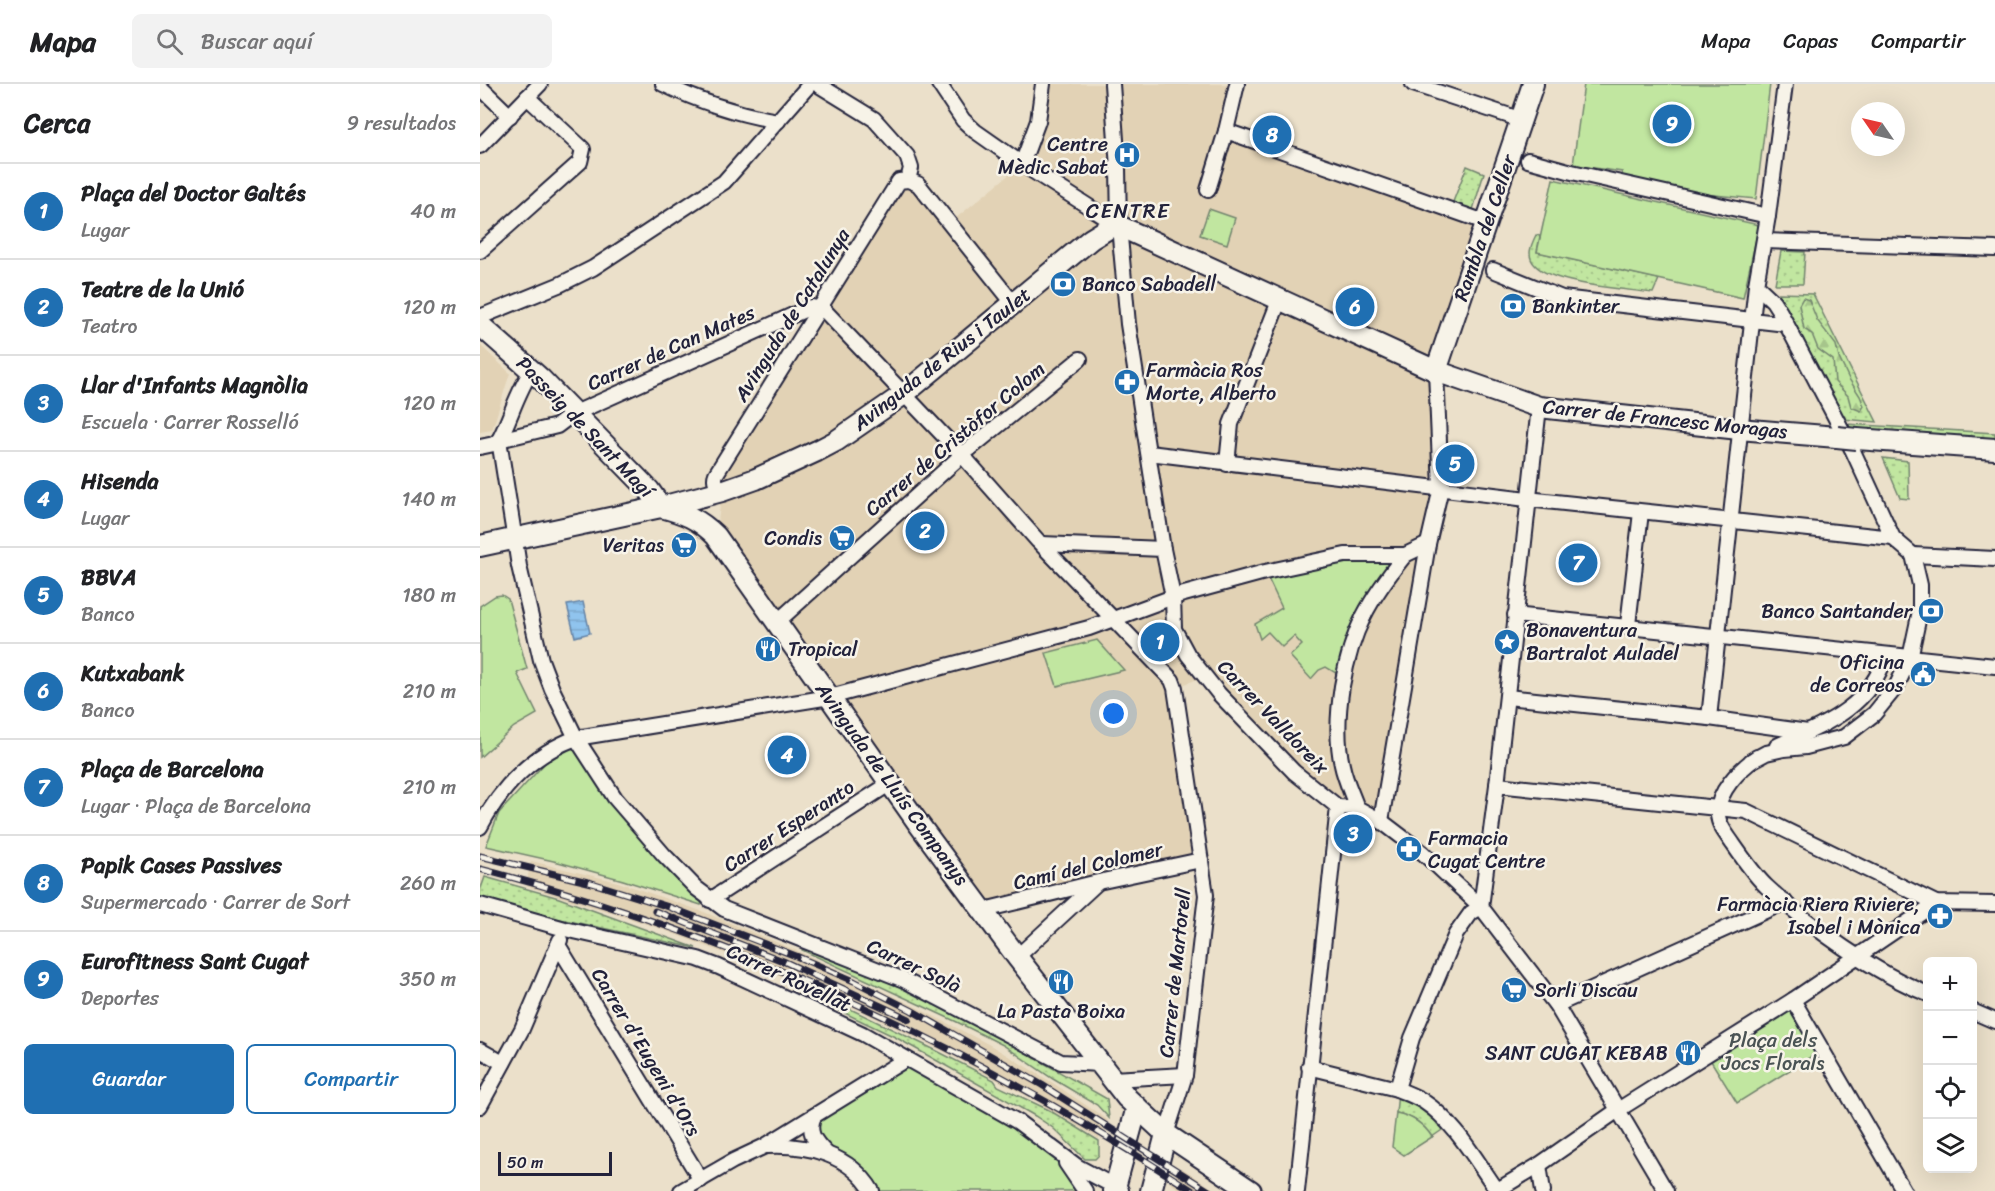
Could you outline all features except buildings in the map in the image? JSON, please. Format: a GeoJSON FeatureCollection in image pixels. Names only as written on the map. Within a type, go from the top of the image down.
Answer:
{"type":"FeatureCollection","features":[{"type":"Feature","properties":{"kind":"street"},"geometry":{"type":"LineString","coordinates":[[480,146],[540,84]]}},
{"type":"Feature","properties":{"kind":"street"},"geometry":{"type":"LineString","coordinates":[[663,84],[707,104],[778,121]]}},
{"type":"Feature","properties":{"kind":"street"},"geometry":{"type":"LineString","coordinates":[[480,317],[561,284],[593,268],[714,188],[732,174],[810,84]]}},
{"type":"Feature","properties":{"kind":"street"},"geometry":{"type":"LineString","coordinates":[[817,84],[874,119],[907,156],[911,168],[908,180],[918,184],[1013,303]]}},
{"type":"Feature","properties":{"kind":"street"},"geometry":{"type":"LineString","coordinates":[[939,84],[963,120],[975,131],[1119,226]]}},
{"type":"Feature","properties":{"kind":"street"},"geometry":{"type":"LineString","coordinates":[[1022,164],[1038,121],[1043,84]]}},
{"type":"Feature","properties":{"kind":"street","name":"Carrer Valldoreix"},"geometry":{"type":"LineString","coordinates":[[1112,84],[1118,168],[1119,226],[1128,324],[1163,549],[1173,597],[1174,629],[1188,655],[1219,694],[1294,772],[1338,807]]}},
{"type":"Feature","properties":{"kind":"street"},"geometry":{"type":"LineString","coordinates":[[1208,190],[1237,84]]}},
{"type":"Feature","properties":{"kind":"street"},"geometry":{"type":"LineString","coordinates":[[1413,84],[1522,120]]}},
{"type":"Feature","properties":{"kind":"street","name":"Rambla del Celler"},"geometry":{"type":"LineString","coordinates":[[1442,372],[1485,222],[1533,84]]}},
{"type":"Feature","properties":{"kind":"street"},"geometry":{"type":"LineString","coordinates":[[1709,718],[1756,285],[1768,216],[1785,84]]}},
{"type":"Feature","properties":{"kind":"street"},"geometry":{"type":"LineString","coordinates":[[480,87],[510,116]]}},
{"type":"Feature","properties":{"kind":"street"},"geometry":{"type":"LineString","coordinates":[[480,251],[580,162],[583,149],[527,97]]}},
{"type":"Feature","properties":{"kind":"street"},"geometry":{"type":"LineString","coordinates":[[1226,131],[1485,222]]}},
{"type":"Feature","properties":{"kind":"street"},"geometry":{"type":"LineString","coordinates":[[1528,160],[1768,216]]}},
{"type":"Feature","properties":{"kind":"street","name":"Avinguda de Catalunya"},"geometry":{"type":"LineString","coordinates":[[714,487],[818,308],[892,190],[899,181],[908,180]]}},
{"type":"Feature","properties":{"kind":"street","name":"Carrer de Francesc Moragas"},"geometry":{"type":"LineString","coordinates":[[1119,226],[1279,301],[1442,372],[1539,407],[1739,429],[1995,449]]}},
{"type":"Feature","properties":{"kind":"street","name":"Avinguda de Rius i Taulet"},"geometry":{"type":"LineString","coordinates":[[480,546],[661,507],[714,487],[756,479],[817,451],[836,441],[904,394],[1091,239],[1109,228],[1119,226]]}},
{"type":"Feature","properties":{"kind":"street"},"geometry":{"type":"LineString","coordinates":[[1764,241],[1995,249]]}},
{"type":"Feature","properties":{"kind":"street"},"geometry":{"type":"LineString","coordinates":[[1493,270],[1562,298],[1786,324]]}},
{"type":"Feature","properties":{"kind":"street"},"geometry":{"type":"LineString","coordinates":[[1751,761],[1766,753],[1806,747],[1844,737],[1874,714],[1896,687],[1910,658],[1920,611],[1920,585],[1913,555],[1893,538],[1853,451],[1786,324],[1773,301],[1756,285]]}},
{"type":"Feature","properties":{"kind":"street"},"geometry":{"type":"LineString","coordinates":[[1227,464],[1231,424],[1279,301]]}},
{"type":"Feature","properties":{"kind":"street","name":"Carrer de Can Mates"},"geometry":{"type":"LineString","coordinates":[[480,447],[557,426],[573,414],[804,310],[811,307],[818,308]]}},
{"type":"Feature","properties":{"kind":"street"},"geometry":{"type":"LineString","coordinates":[[818,308],[823,309],[963,455],[1042,544],[1114,620]]}},
{"type":"Feature","properties":{"kind":"street","name":"Passeig de Sant Magí"},"geometry":{"type":"LineString","coordinates":[[480,325],[532,370],[649,490],[661,507]]}},
{"type":"Feature","properties":{"kind":"street","name":"Carrer de Cristòfor Colom"},"geometry":{"type":"LineString","coordinates":[[776,623],[963,455],[1080,359]]}},
{"type":"Feature","properties":{"kind":"street"},"geometry":{"type":"LineString","coordinates":[[499,440],[506,428],[513,403],[532,370]]}},
{"type":"Feature","properties":{"kind":"street"},"geometry":{"type":"LineString","coordinates":[[1381,821],[1428,544],[1441,488],[1437,395],[1442,372]]}},
{"type":"Feature","properties":{"kind":"street"},"geometry":{"type":"LineString","coordinates":[[1397,1089],[1412,1038],[1456,934],[1472,913],[1481,907],[1497,785],[1539,407]]}},
{"type":"Feature","properties":{"kind":"street","name":"Carrer Solà"},"geometry":{"type":"LineString","coordinates":[[499,440],[513,539],[541,660],[552,689],[576,738],[615,798],[664,855],[710,900],[724,909],[904,980],[1061,1062],[1106,1071]]}},
{"type":"Feature","properties":{"kind":"street"},"geometry":{"type":"LineString","coordinates":[[1149,453],[1527,499],[1893,538]]}},
{"type":"Feature","properties":{"kind":"street"},"geometry":{"type":"LineString","coordinates":[[714,487],[709,521],[716,536]]}},
{"type":"Feature","properties":{"kind":"street","name":"Avinguda de Lluís Companys"},"geometry":{"type":"LineString","coordinates":[[661,507],[690,515],[716,536],[890,784],[1017,957],[1137,1107],[1169,1126],[1251,1191]]}},
{"type":"Feature","properties":{"kind":"street"},"geometry":{"type":"LineString","coordinates":[[1628,625],[1641,512]]}},
{"type":"Feature","properties":{"kind":"street"},"geometry":{"type":"LineString","coordinates":[[1042,544],[1163,549]]}},
{"type":"Feature","properties":{"kind":"street"},"geometry":{"type":"LineString","coordinates":[[480,827],[490,807],[515,777],[559,744],[576,738],[830,697],[1114,620],[1173,597],[1265,572],[1345,555],[1405,555],[1428,544]]}},
{"type":"Feature","properties":{"kind":"street"},"geometry":{"type":"LineString","coordinates":[[1357,808],[1346,779],[1339,745],[1339,703],[1346,660],[1356,631],[1371,601],[1405,555]]}},
{"type":"Feature","properties":{"kind":"street"},"geometry":{"type":"LineString","coordinates":[[1913,555],[1995,559]]}},
{"type":"Feature","properties":{"kind":"street"},"geometry":{"type":"LineString","coordinates":[[1515,615],[1628,625],[1886,656],[1995,666]]}},
{"type":"Feature","properties":{"kind":"street","name":"Carrer de Martorell"},"geometry":{"type":"LineString","coordinates":[[1114,620],[1172,680],[1175,688],[1206,895],[1185,1075],[1169,1126]]}},
{"type":"Feature","properties":{"kind":"street"},"geometry":{"type":"LineString","coordinates":[[1886,656],[1882,668],[1870,686],[1850,708],[1829,723],[1772,748],[1751,761],[1733,779],[1721,800],[1718,819],[1744,860],[1766,886],[1858,957],[1909,987],[1923,992]]}},
{"type":"Feature","properties":{"kind":"street"},"geometry":{"type":"LineString","coordinates":[[1507,697],[1709,718],[1809,732]]}},
{"type":"Feature","properties":{"kind":"street","name":"Carrer Esperanto"},"geometry":{"type":"LineString","coordinates":[[710,900],[890,784]]}},
{"type":"Feature","properties":{"kind":"street"},"geometry":{"type":"LineString","coordinates":[[1497,785],[1746,811],[1936,903],[1995,904]]}},
{"type":"Feature","properties":{"kind":"street"},"geometry":{"type":"LineString","coordinates":[[1297,1191],[1338,807],[1357,808],[1381,821],[1423,853],[1481,907],[1556,1005],[1666,1191]]}},
{"type":"Feature","properties":{"kind":"street","name":"Camí del Colomer"},"geometry":{"type":"LineString","coordinates":[[984,910],[1201,860]]}},
{"type":"Feature","properties":{"kind":"street"},"geometry":{"type":"LineString","coordinates":[[1017,957],[1098,882]]}},
{"type":"Feature","properties":{"kind":"street"},"geometry":{"type":"LineString","coordinates":[[1556,1005],[1785,902]]}},
{"type":"Feature","properties":{"kind":"street"},"geometry":{"type":"LineString","coordinates":[[1309,1067],[1397,1089],[1422,1100],[1458,1134],[1496,1191],[1858,957],[1936,903]]}},
{"type":"Feature","properties":{"kind":"street","name":"Carrer Rovellat"},"geometry":{"type":"LineString","coordinates":[[480,905],[565,929],[698,959],[719,967],[863,1034],[1018,1122],[1078,1167],[1117,1190]]}},
{"type":"Feature","properties":{"kind":"street"},"geometry":{"type":"LineString","coordinates":[[480,1106],[522,1029],[565,929]]}},
{"type":"Feature","properties":{"kind":"street","name":"Carrer d'Eugeni d'Ors"},"geometry":{"type":"LineString","coordinates":[[558,945],[701,1180]]}},
{"type":"Feature","properties":{"kind":"street"},"geometry":{"type":"LineString","coordinates":[[1792,1000],[1904,1191]]}},
{"type":"Feature","properties":{"kind":"street"},"geometry":{"type":"LineString","coordinates":[[1977,1013],[1995,1021]]}},
{"type":"Feature","properties":{"kind":"street"},"geometry":{"type":"LineString","coordinates":[[480,1050],[503,1063]]}},
{"type":"Feature","properties":{"kind":"street"},"geometry":{"type":"LineString","coordinates":[[681,1191],[733,1161],[765,1146],[906,1059]]}},
{"type":"Feature","properties":{"kind":"street"},"geometry":{"type":"LineString","coordinates":[[1106,1071],[1185,1075]]}},
{"type":"Feature","properties":{"kind":"street"},"geometry":{"type":"LineString","coordinates":[[1117,1190],[1137,1107]]}},
{"type":"Feature","properties":{"kind":"street"},"geometry":{"type":"LineString","coordinates":[[814,1116],[811,1132],[814,1141],[826,1153]]}},
{"type":"Feature","properties":{"kind":"street"},"geometry":{"type":"LineString","coordinates":[[1151,1191],[1169,1126]]}},
{"type":"Feature","properties":{"kind":"street"},"geometry":{"type":"LineString","coordinates":[[765,1146],[781,1146],[826,1153],[845,1162],[866,1179],[872,1191]]}},
{"type":"Feature","properties":{"kind":"street","name":"Carrer Rovellat"},"geometry":{"type":"LineString","coordinates":[[1055,1149],[1085,1191]]}},
{"type":"Feature","properties":{"kind":"street"},"geometry":{"type":"LineString","coordinates":[[1539,1165],[1543,1191]]}},
{"type":"Feature","properties":{"kind":"shaded area"},"geometry":{"type":"Polygon","coordinates":[[[1043,84],[1238,84],[1226,130],[1485,222],[1436,371],[1441,488],[1381,821],[1338,807],[1205,676],[1175,688],[1201,860],[984,910],[716,536],[722,491],[720,474],[908,180],[950,223],[1022,164],[1043,84]]]}},
{"type":"Feature","properties":{"kind":"shaded area"},"geometry":{"type":"Polygon","coordinates":[[[480,345],[510,373],[492,430],[480,432],[480,345]]]}},
{"type":"Feature","properties":{"kind":"shaded area"},"geometry":{"type":"Polygon","coordinates":[[[531,861],[618,882],[704,912],[800,952],[990,1045],[1108,1120],[1099,1139],[1038,1102],[953,1056],[859,1010],[763,968],[656,927],[526,886],[531,861]]]}},
{"type":"Feature","properties":{"kind":"shaded area"},"geometry":{"type":"Polygon","coordinates":[[[1182,1168],[1216,1191],[1182,1191],[1170,1183],[1182,1168]]]}},
{"type":"Feature","properties":{"kind":"green space"},"geometry":{"type":"Polygon","coordinates":[[[1584,84],[1770,84],[1756,199],[1662,190],[1662,185],[1621,179],[1622,172],[1573,165],[1584,84]]]}},
{"type":"Feature","properties":{"kind":"green space"},"geometry":{"type":"Polygon","coordinates":[[[1467,166],[1484,173],[1472,213],[1451,207],[1467,166]]]}},
{"type":"Feature","properties":{"kind":"green space"},"geometry":{"type":"Polygon","coordinates":[[[1553,179],[1759,225],[1743,298],[1537,252],[1553,179]]]}},
{"type":"Feature","properties":{"kind":"green space"},"geometry":{"type":"Polygon","coordinates":[[[1209,209],[1235,218],[1227,244],[1200,235],[1209,209]]]}},
{"type":"Feature","properties":{"kind":"green space"},"geometry":{"type":"Polygon","coordinates":[[[1536,235],[1540,236],[1537,252],[1659,279],[1653,293],[1573,282],[1557,277],[1544,272],[1532,262],[1530,250],[1536,235]]]}},
{"type":"Feature","properties":{"kind":"green space"},"geometry":{"type":"Polygon","coordinates":[[[1781,251],[1805,252],[1803,284],[1775,284],[1781,251]]]}},
{"type":"Feature","properties":{"kind":"green space"},"geometry":{"type":"Polygon","coordinates":[[[1779,293],[1813,294],[1877,422],[1843,419],[1779,293]]]}},
{"type":"Feature","properties":{"kind":"green space"},"geometry":{"type":"Polygon","coordinates":[[[1803,298],[1809,300],[1817,320],[1836,345],[1839,358],[1864,406],[1861,411],[1851,407],[1848,396],[1835,382],[1833,360],[1818,349],[1812,334],[1804,329],[1799,305],[1803,298]]]}},
{"type":"Feature","properties":{"kind":"green space"},"geometry":{"type":"Polygon","coordinates":[[[1846,424],[1995,433],[1995,449],[1853,439],[1846,424]]]}},
{"type":"Feature","properties":{"kind":"green space"},"geometry":{"type":"Polygon","coordinates":[[[1883,458],[1908,461],[1909,499],[1900,498],[1883,458]]]}},
{"type":"Feature","properties":{"kind":"green space"},"geometry":{"type":"Polygon","coordinates":[[[1345,555],[1396,556],[1344,678],[1326,667],[1319,670],[1311,679],[1290,656],[1302,645],[1294,636],[1282,647],[1268,632],[1260,639],[1255,624],[1282,608],[1265,572],[1345,555]]]}},
{"type":"Feature","properties":{"kind":"green space"},"geometry":{"type":"Polygon","coordinates":[[[502,595],[508,599],[527,669],[517,673],[537,714],[514,727],[480,757],[480,606],[495,596],[502,595]]]}},
{"type":"Feature","properties":{"kind":"green space"},"geometry":{"type":"Polygon","coordinates":[[[1097,640],[1124,670],[1057,686],[1046,653],[1097,640]]]}},
{"type":"Feature","properties":{"kind":"green space"},"geometry":{"type":"Polygon","coordinates":[[[576,738],[615,798],[704,894],[701,905],[558,862],[486,846],[499,813],[545,763],[576,738]]]}},
{"type":"Feature","properties":{"kind":"green space"},"geometry":{"type":"Polygon","coordinates":[[[485,877],[559,898],[696,948],[485,903],[480,900],[480,891],[485,877]]]}},
{"type":"Feature","properties":{"kind":"green space"},"geometry":{"type":"Polygon","coordinates":[[[804,946],[940,1004],[1107,1099],[1109,1118],[1097,1105],[1003,1045],[802,950],[804,946]]]}},
{"type":"Feature","properties":{"kind":"green space"},"geometry":{"type":"Polygon","coordinates":[[[811,990],[933,1049],[994,1080],[998,1086],[1049,1110],[1099,1141],[1099,1155],[1095,1159],[1085,1159],[1053,1128],[1035,1116],[895,1037],[805,994],[811,990]]]}},
{"type":"Feature","properties":{"kind":"green space","name":"Plaça dels Jocs Florals"},"geometry":{"type":"Polygon","coordinates":[[[1790,1011],[1817,1053],[1737,1103],[1711,1061],[1790,1011]]]}},
{"type":"Feature","properties":{"kind":"green space"},"geometry":{"type":"Polygon","coordinates":[[[906,1059],[1055,1149],[1086,1191],[872,1191],[814,1141],[814,1116],[906,1059]]]}},
{"type":"Feature","properties":{"kind":"green space"},"geometry":{"type":"Polygon","coordinates":[[[1398,1093],[1419,1104],[1445,1128],[1432,1137],[1417,1121],[1396,1113],[1398,1093]]]}},
{"type":"Feature","properties":{"kind":"green space"},"geometry":{"type":"Polygon","coordinates":[[[1396,1113],[1417,1121],[1432,1137],[1404,1155],[1392,1147],[1396,1113]]]}},
{"type":"Feature","properties":{"kind":"water"},"geometry":{"type":"Polygon","coordinates":[[[583,602],[590,633],[575,637],[567,605],[583,602]]]}},
{"type":"Feature","properties":{"kind":"railway"},"geometry":{"type":"LineString","coordinates":[[480,856],[592,883],[669,907],[854,981],[911,1010],[1042,1085],[1209,1191]]}},
{"type":"Feature","properties":{"kind":"railway"},"geometry":{"type":"LineString","coordinates":[[480,869],[575,896],[668,927],[759,962],[849,1001],[938,1043],[1024,1089],[1193,1191]]}},
{"type":"Feature","properties":{"kind":"railway"},"geometry":{"type":"LineString","coordinates":[[655,911],[783,961],[909,1019]]}},
{"type":"Feature","properties":{"kind":"place","name":"Eurofitness Sant Cugat"},"geometry":{"type":"Point","coordinates":[1672,124]}},
{"type":"Feature","properties":{"kind":"place","name":"Papik Cases Passives"},"geometry":{"type":"Point","coordinates":[1272,135]}},
{"type":"Feature","properties":{"kind":"place","name":"Centre Mèdic Sabat"},"geometry":{"type":"Point","coordinates":[1127,155]}},
{"type":"Feature","properties":{"kind":"place","name":"Banco Sabadell"},"geometry":{"type":"Point","coordinates":[1063,284]}},
{"type":"Feature","properties":{"kind":"place","name":"Bankinter"},"geometry":{"type":"Point","coordinates":[1513,306]}},
{"type":"Feature","properties":{"kind":"place","name":"Kutxabank"},"geometry":{"type":"Point","coordinates":[1355,307]}},
{"type":"Feature","properties":{"kind":"place","name":"Farmàcia Ros Morte, Alberto"},"geometry":{"type":"Point","coordinates":[1127,382]}},
{"type":"Feature","properties":{"kind":"place","name":"BBVA"},"geometry":{"type":"Point","coordinates":[1455,464]}},
{"type":"Feature","properties":{"kind":"place","name":"Teatre de la Unió"},"geometry":{"type":"Point","coordinates":[925,531]}},
{"type":"Feature","properties":{"kind":"place","name":"Condis"},"geometry":{"type":"Point","coordinates":[842,538]}},
{"type":"Feature","properties":{"kind":"place","name":"Veritas"},"geometry":{"type":"Point","coordinates":[684,545]}},
{"type":"Feature","properties":{"kind":"place","name":"Plaça de Barcelona"},"geometry":{"type":"Point","coordinates":[1578,563]}},
{"type":"Feature","properties":{"kind":"place","name":"Banco Santander"},"geometry":{"type":"Point","coordinates":[1931,611]}},
{"type":"Feature","properties":{"kind":"place","name":"Plaça del Doctor Galtés"},"geometry":{"type":"Point","coordinates":[1160,642]}},
{"type":"Feature","properties":{"kind":"place","name":"Bonaventura Bartralot Auladel"},"geometry":{"type":"Point","coordinates":[1507,642]}},
{"type":"Feature","properties":{"kind":"place","name":"Tropical"},"geometry":{"type":"Point","coordinates":[768,649]}},
{"type":"Feature","properties":{"kind":"place","name":"Oficina de Correos"},"geometry":{"type":"Point","coordinates":[1923,674]}},
{"type":"Feature","properties":{"kind":"place","name":"Hisenda"},"geometry":{"type":"Point","coordinates":[787,755]}},
{"type":"Feature","properties":{"kind":"place","name":"Llar d'Infants Magnòlia"},"geometry":{"type":"Point","coordinates":[1353,834]}},
{"type":"Feature","properties":{"kind":"place","name":"Farmacia Cugat Centre"},"geometry":{"type":"Point","coordinates":[1409,849]}},
{"type":"Feature","properties":{"kind":"place","name":"Farmàcia Riera Riviere, Isabel i Mònica"},"geometry":{"type":"Point","coordinates":[1940,916]}},
{"type":"Feature","properties":{"kind":"place","name":"La Pasta Boixa"},"geometry":{"type":"Point","coordinates":[1061,982]}},
{"type":"Feature","properties":{"kind":"place","name":"Sorli Discau"},"geometry":{"type":"Point","coordinates":[1514,990]}},
{"type":"Feature","properties":{"kind":"place","name":"SANT CUGAT KEBAB"},"geometry":{"type":"Point","coordinates":[1688,1053]}},
{"type":"Feature","properties":{"kind":"district","name":"CENTRE"},"geometry":{"type":"Point","coordinates":[1128,211]}}]}
